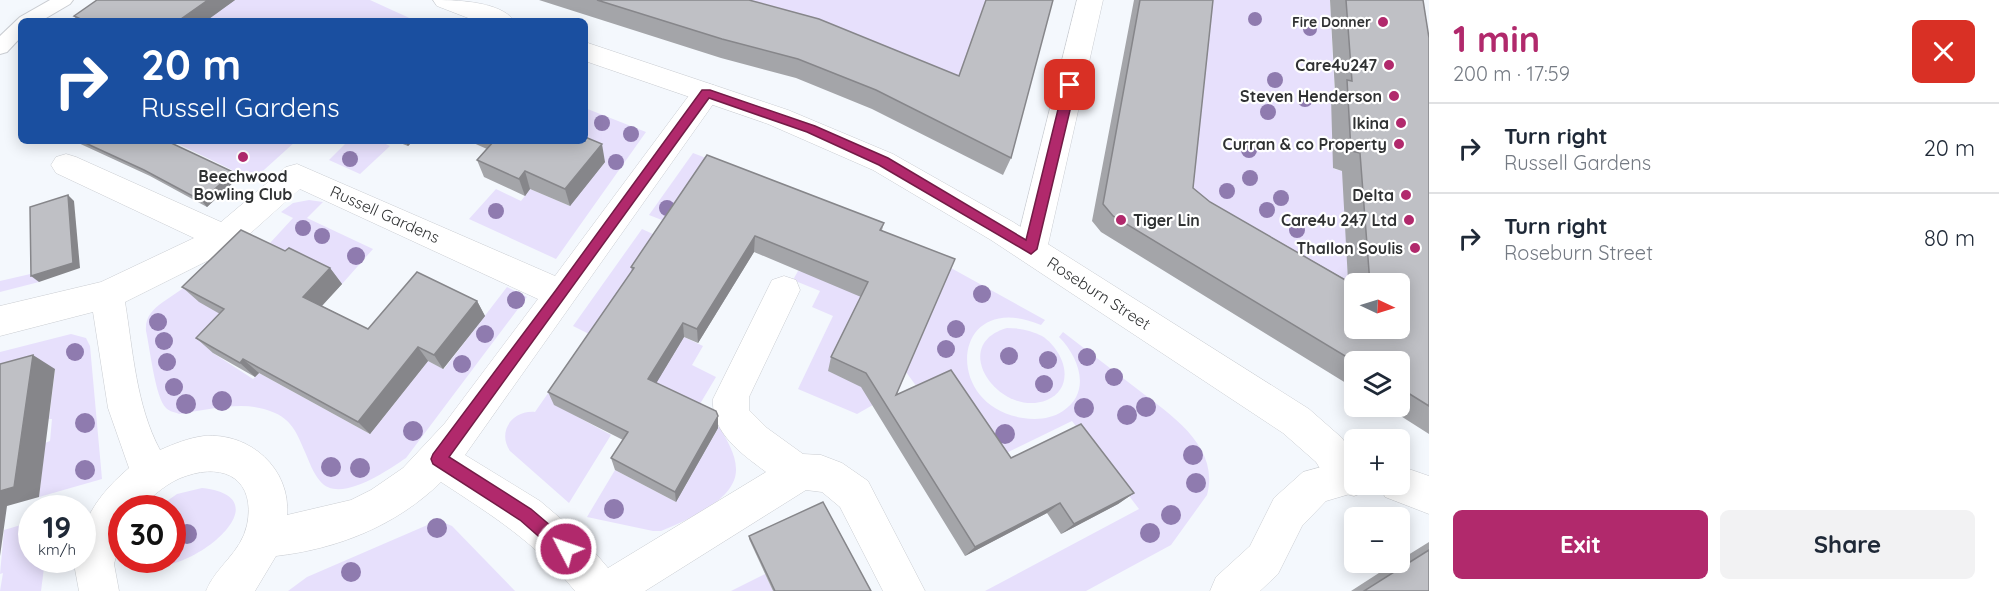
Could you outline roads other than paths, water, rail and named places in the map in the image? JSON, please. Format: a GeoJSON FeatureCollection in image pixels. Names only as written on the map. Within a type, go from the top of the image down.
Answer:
{"type":"FeatureCollection","features":[{"type":"Feature","properties":{"kind":"street"},"geometry":{"type":"LineString","coordinates":[[446,0],[493,18]]}},
{"type":"Feature","properties":{"kind":"street"},"geometry":{"type":"LineString","coordinates":[[1031,249],[1090,0]]}},
{"type":"Feature","properties":{"kind":"street","name":"Roseburn Street"},"geometry":{"type":"LineString","coordinates":[[588,52],[811,129],[883,162],[1031,249],[1296,421],[1329,450],[1344,469]]}},
{"type":"Feature","properties":{"kind":"street"},"geometry":{"type":"LineString","coordinates":[[264,538],[299,534],[345,522],[401,493],[438,459],[706,93]]}},
{"type":"Feature","properties":{"kind":"street"},"geometry":{"type":"LineString","coordinates":[[66,165],[224,238]]}},
{"type":"Feature","properties":{"kind":"street","name":"Russell Gardens"},"geometry":{"type":"LineString","coordinates":[[0,321],[107,295],[224,238],[297,175],[561,294]]}},
{"type":"Feature","properties":{"kind":"street"},"geometry":{"type":"LineString","coordinates":[[783,290],[730,396],[730,409],[734,420],[742,430],[798,473]]}},
{"type":"Feature","properties":{"kind":"street"},"geometry":{"type":"LineString","coordinates":[[107,295],[127,420],[140,453],[152,474]]}},
{"type":"Feature","properties":{"kind":"street"},"geometry":{"type":"LineString","coordinates":[[99,591],[94,562],[99,537],[120,502],[140,482],[152,474],[176,462],[200,455],[216,455],[243,462],[261,480],[267,492],[269,506],[264,538],[248,568],[226,591]]}},
{"type":"Feature","properties":{"kind":"street"},"geometry":{"type":"LineString","coordinates":[[438,459],[526,515],[566,549],[601,591]]}},
{"type":"Feature","properties":{"kind":"street"},"geometry":{"type":"LineString","coordinates":[[608,591],[798,473],[822,473],[840,482],[854,494],[905,591]]}},
{"type":"Feature","properties":{"kind":"street"},"geometry":{"type":"LineString","coordinates":[[1230,591],[1264,560],[1288,512],[1316,485],[1344,479]]}},
{"type":"Feature","properties":{"kind":"street"},"geometry":{"type":"LineString","coordinates":[[1410,488],[1429,495]]}},
{"type":"Feature","properties":{"kind":"lane"},"geometry":{"type":"LineString","coordinates":[[32,18],[64,0]]}},
{"type":"Feature","properties":{"kind":"lane"},"geometry":{"type":"LineString","coordinates":[[0,46],[18,29]]}},
{"type":"Feature","properties":{"kind":"place","name":"Fire Donner"},"geometry":{"type":"Point","coordinates":[1383,22]}},
{"type":"Feature","properties":{"kind":"place","name":"Care4u247"},"geometry":{"type":"Point","coordinates":[1389,65]}},
{"type":"Feature","properties":{"kind":"place","name":"Steven Henderson"},"geometry":{"type":"Point","coordinates":[1394,96]}},
{"type":"Feature","properties":{"kind":"place","name":"Ikina"},"geometry":{"type":"Point","coordinates":[1401,123]}},
{"type":"Feature","properties":{"kind":"place","name":"Curran & co Property"},"geometry":{"type":"Point","coordinates":[1399,144]}},
{"type":"Feature","properties":{"kind":"place","name":"Beechwood Bowling Club"},"geometry":{"type":"Point","coordinates":[243,157]}},
{"type":"Feature","properties":{"kind":"place","name":"Delta"},"geometry":{"type":"Point","coordinates":[1406,195]}},
{"type":"Feature","properties":{"kind":"place","name":"Tiger Lin"},"geometry":{"type":"Point","coordinates":[1121,220]}},
{"type":"Feature","properties":{"kind":"place","name":"Care4u 247 Ltd"},"geometry":{"type":"Point","coordinates":[1409,220]}},
{"type":"Feature","properties":{"kind":"place","name":"Thallon Soulis"},"geometry":{"type":"Point","coordinates":[1415,248]}}]}
